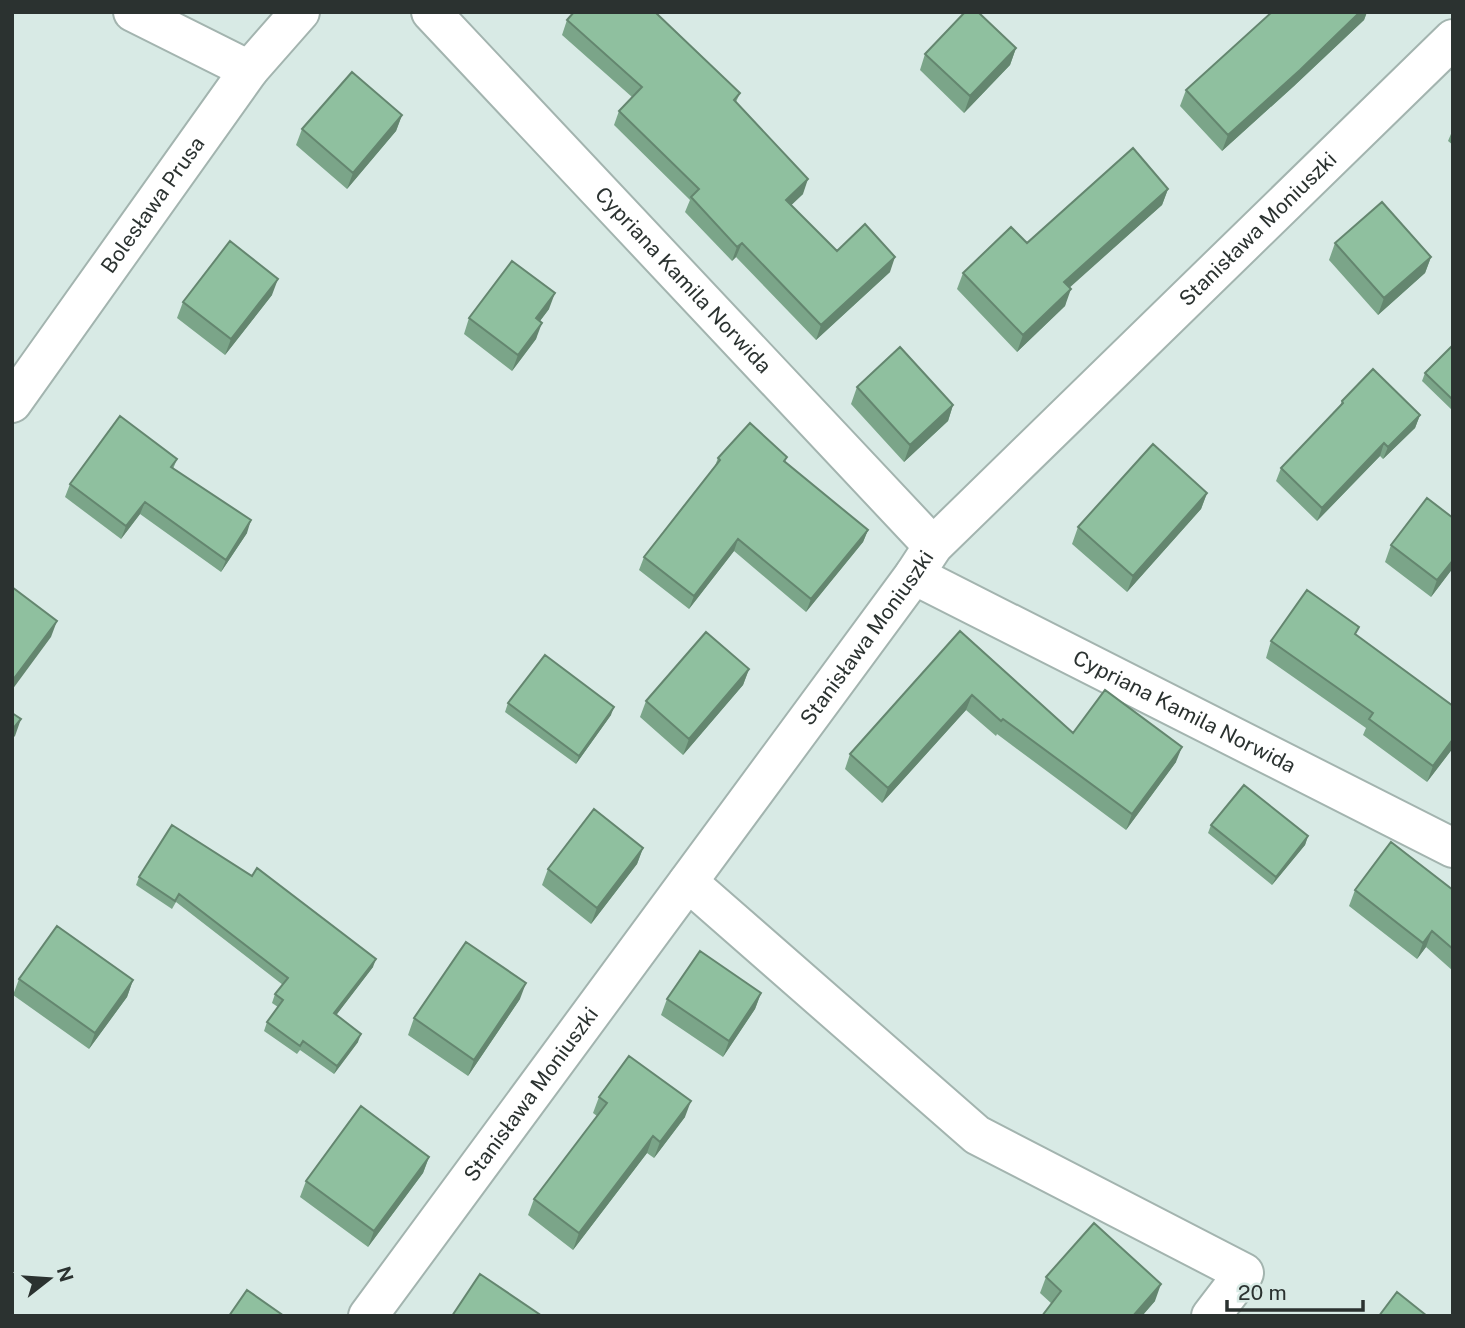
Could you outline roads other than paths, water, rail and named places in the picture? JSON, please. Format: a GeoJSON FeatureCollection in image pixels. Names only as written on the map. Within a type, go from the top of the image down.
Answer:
{"type":"FeatureCollection","features":[{"type":"Feature","properties":{"kind":"street"},"geometry":{"type":"LineString","coordinates":[[132,12],[250,70]]}},
{"type":"Feature","properties":{"kind":"street","name":"Bolesława Prusa"},"geometry":{"type":"LineString","coordinates":[[12,403],[250,70],[300,12]]}},
{"type":"Feature","properties":{"kind":"street","name":"Cypriana Kamila Norwida"},"geometry":{"type":"LineString","coordinates":[[431,12],[924,561],[1453,848]]}},
{"type":"Feature","properties":{"kind":"street","name":"Stanisława Moniuszki"},"geometry":{"type":"LineString","coordinates":[[368,1316],[924,561],[1453,39]]}},
{"type":"Feature","properties":{"kind":"street"},"geometry":{"type":"LineString","coordinates":[[688,882],[977,1135],[1244,1273],[1211,1316]]}}]}
